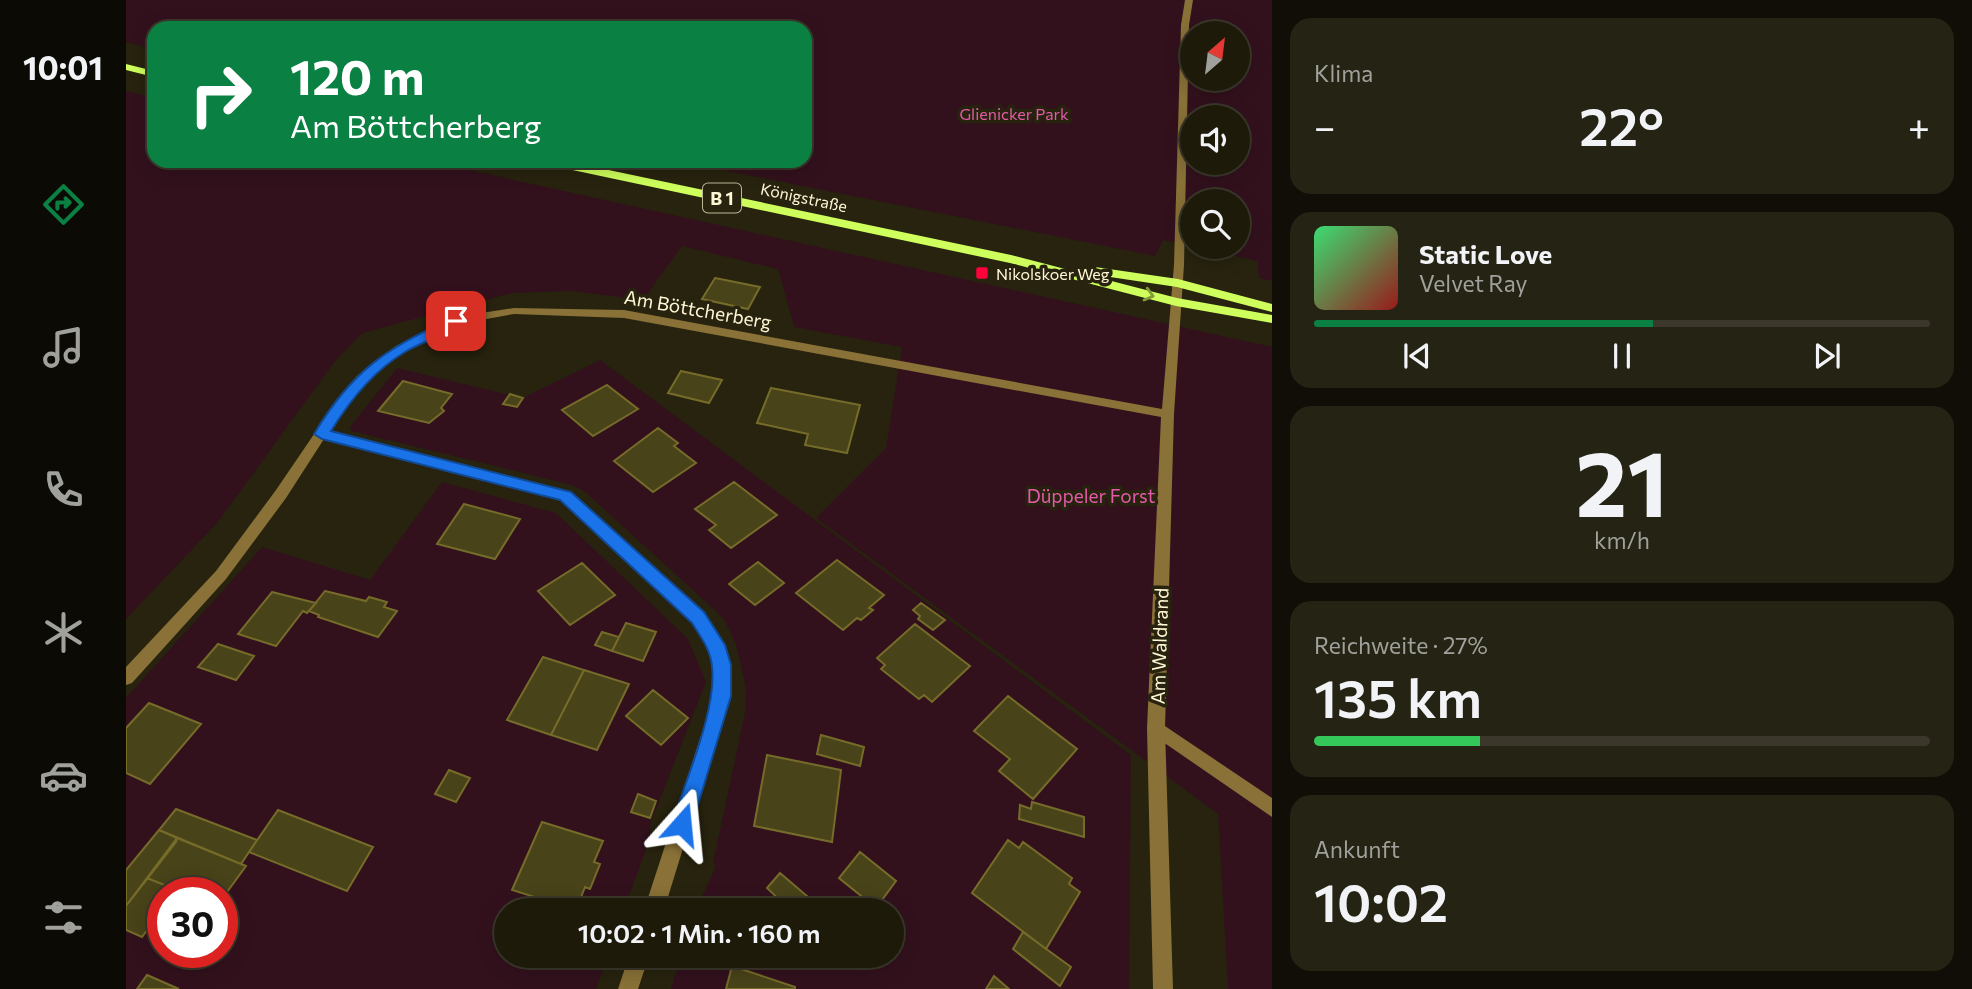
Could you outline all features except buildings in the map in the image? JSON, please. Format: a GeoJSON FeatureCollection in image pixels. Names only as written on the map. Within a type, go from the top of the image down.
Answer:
{"type":"FeatureCollection","features":[{"type":"Feature","properties":{"kind":"main road"},"geometry":{"type":"LineString","coordinates":[[126,67],[147,72]]}},
{"type":"Feature","properties":{"kind":"main road","name":"Königstraße"},"geometry":{"type":"LineString","coordinates":[[582,168],[1012,259],[1176,302],[1272,318]]}},
{"type":"Feature","properties":{"kind":"main road","name":"Königstraße"},"geometry":{"type":"LineString","coordinates":[[1012,259],[1178,283],[1272,308]]}},
{"type":"Feature","properties":{"kind":"street"},"geometry":{"type":"LineString","coordinates":[[1176,302],[1185,25],[1189,0]]}},
{"type":"Feature","properties":{"kind":"street","name":"Am Waldrand"},"geometry":{"type":"LineString","coordinates":[[1163,989],[1156,728],[1168,414],[1176,302]]}},
{"type":"Feature","properties":{"kind":"street","name":"Am Böttcherberg"},"geometry":{"type":"LineString","coordinates":[[126,678],[221,575],[344,399],[361,379],[400,349],[456,321],[514,311],[624,314],[1168,414]]}},
{"type":"Feature","properties":{"kind":"street"},"geometry":{"type":"LineString","coordinates":[[322,434],[565,496],[698,617],[709,632],[722,665],[722,696],[658,898]]}},
{"type":"Feature","properties":{"kind":"street"},"geometry":{"type":"LineString","coordinates":[[1156,728],[1272,808]]}},
{"type":"Feature","properties":{"kind":"street"},"geometry":{"type":"LineString","coordinates":[[628,989],[635,968]]}},
{"type":"Feature","properties":{"kind":"green space","name":"Glienicker Park"},"geometry":{"type":"Polygon","coordinates":[[[126,0],[1272,0],[1272,281],[1259,278],[1257,261],[1248,259],[1250,189],[1180,189],[1180,244],[1163,240],[1155,256],[712,168],[812,168],[812,21],[147,21],[147,47],[126,42],[126,0]]]}},
{"type":"Feature","properties":{"kind":"green space","name":"Düppeler Forst"},"geometry":{"type":"Polygon","coordinates":[[[126,91],[147,96],[147,168],[460,168],[1272,347],[1272,989],[1228,989],[1218,814],[816,518],[886,448],[902,347],[794,327],[778,269],[682,246],[643,300],[571,291],[512,293],[362,333],[335,361],[218,522],[126,619],[126,91]]]}},
{"type":"Feature","properties":{"kind":"green space"},"geometry":{"type":"Polygon","coordinates":[[[600,360],[1131,755],[1129,989],[671,989],[677,968],[904,968],[904,898],[701,898],[716,866],[713,863],[745,713],[746,688],[736,645],[725,621],[583,490],[568,484],[352,431],[350,427],[397,368],[523,398],[600,360]]]}},
{"type":"Feature","properties":{"kind":"green space"},"geometry":{"type":"Polygon","coordinates":[[[442,482],[556,513],[688,639],[706,682],[651,822],[649,841],[628,898],[494,898],[494,968],[604,968],[596,989],[126,989],[126,698],[262,547],[370,580],[442,482]]]}},
{"type":"Feature","properties":{"kind":"place","name":"Nikolskoer Weg"},"geometry":{"type":"Point","coordinates":[982,273]}},
{"type":"Feature","properties":{"kind":"route"},"geometry":{"type":"LineString","coordinates":[[456,321],[400,349],[375,367],[344,399],[322,434],[565,496],[698,617],[716,645],[722,665],[722,696],[682,824]]}}]}
